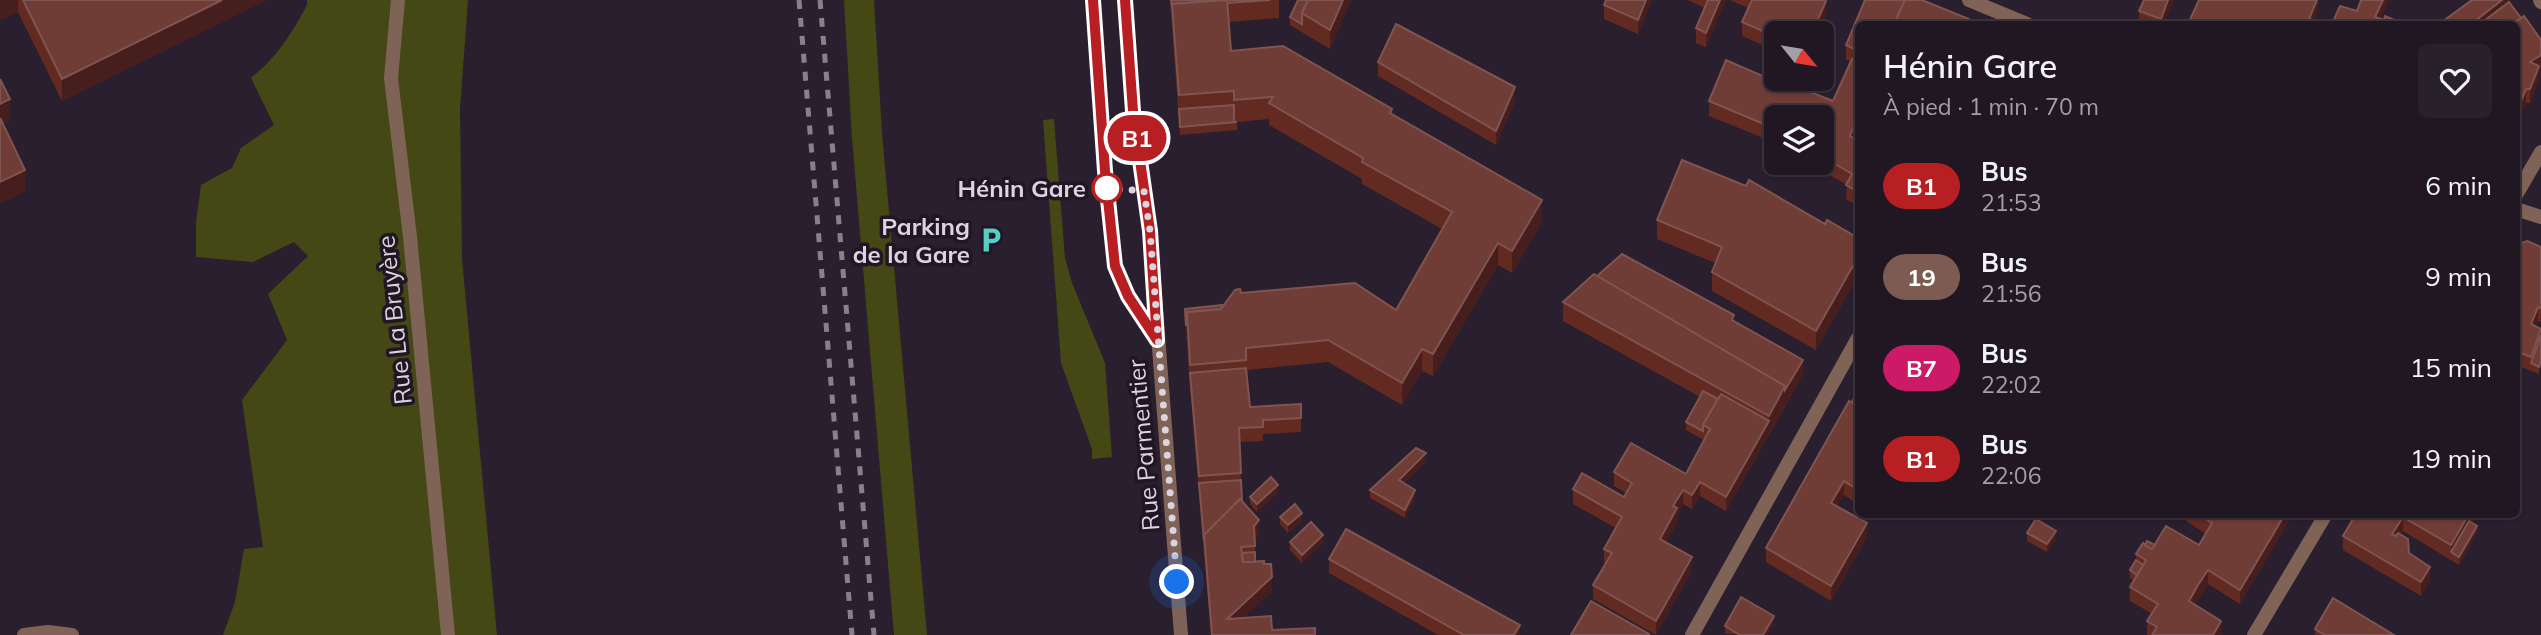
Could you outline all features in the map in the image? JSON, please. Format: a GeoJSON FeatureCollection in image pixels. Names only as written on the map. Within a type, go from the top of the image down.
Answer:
{"type":"FeatureCollection","features":[{"type":"Feature","properties":{"kind":"street","name":"Rue La Bruyère"},"geometry":{"type":"LineString","coordinates":[[398,0],[391,78],[410,237],[448,635]]}},
{"type":"Feature","properties":{"kind":"street","name":"Rue Parmentier"},"geometry":{"type":"LineString","coordinates":[[1125,0],[1133,111],[1150,231],[1181,635]]}},
{"type":"Feature","properties":{"kind":"street"},"geometry":{"type":"LineString","coordinates":[[1969,0],[2020,21]]}},
{"type":"Feature","properties":{"kind":"street"},"geometry":{"type":"LineString","coordinates":[[2520,188],[2541,152]]}},
{"type":"Feature","properties":{"kind":"street"},"geometry":{"type":"LineString","coordinates":[[2520,210],[2541,217]]}},
{"type":"Feature","properties":{"kind":"street"},"geometry":{"type":"LineString","coordinates":[[1692,635],[1855,343]]}},
{"type":"Feature","properties":{"kind":"street"},"geometry":{"type":"LineString","coordinates":[[2253,635],[2324,518]]}},
{"type":"Feature","properties":{"kind":"street"},"geometry":{"type":"LineString","coordinates":[[24,635],[48,632],[72,635]]}},
{"type":"Feature","properties":{"kind":"green space"},"geometry":{"type":"Polygon","coordinates":[[[307,0],[468,0],[460,109],[462,259],[497,635],[223,635],[235,602],[244,549],[263,547],[242,400],[287,340],[268,294],[308,256],[294,242],[253,262],[196,257],[196,222],[201,185],[232,168],[241,148],[274,125],[251,78],[283,45],[307,5],[307,0]]]}},
{"type":"Feature","properties":{"kind":"green space"},"geometry":{"type":"Polygon","coordinates":[[[844,0],[874,0],[882,133],[927,635],[894,635],[852,138],[844,0]]]}},
{"type":"Feature","properties":{"kind":"green space"},"geometry":{"type":"Polygon","coordinates":[[[1054,119],[1065,258],[1072,283],[1105,363],[1112,457],[1092,459],[1092,449],[1061,363],[1043,120],[1054,119]]]}},
{"type":"Feature","properties":{"kind":"building"},"geometry":{"type":"Polygon","coordinates":[[[23,0],[222,0],[62,79],[23,0]]]}},
{"type":"Feature","properties":{"kind":"building"},"geometry":{"type":"Polygon","coordinates":[[[1171,0],[1223,0],[1172,4],[1172,7],[1171,0]]]}},
{"type":"Feature","properties":{"kind":"building"},"geometry":{"type":"Polygon","coordinates":[[[1227,0],[1231,51],[1283,46],[1392,109],[1390,113],[1542,200],[1512,251],[1498,243],[1433,354],[1422,349],[1402,383],[1328,340],[1246,348],[1246,360],[1190,365],[1187,312],[1221,309],[1235,290],[1240,289],[1241,293],[1355,283],[1396,310],[1452,212],[1362,162],[1363,158],[1269,103],[1273,97],[1234,100],[1234,91],[1179,95],[1172,4],[1227,0]]]}},
{"type":"Feature","properties":{"kind":"building"},"geometry":{"type":"Polygon","coordinates":[[[1227,0],[1270,0],[1227,3],[1227,0]]]}},
{"type":"Feature","properties":{"kind":"building"},"geometry":{"type":"Polygon","coordinates":[[[1298,0],[1308,0],[1302,13],[1302,24],[1290,17],[1298,0]]]}},
{"type":"Feature","properties":{"kind":"building"},"geometry":{"type":"Polygon","coordinates":[[[1308,0],[1343,0],[1330,30],[1302,13],[1308,0]]]}},
{"type":"Feature","properties":{"kind":"building"},"geometry":{"type":"Polygon","coordinates":[[[1606,0],[1646,0],[1638,20],[1604,5],[1606,0]]]}},
{"type":"Feature","properties":{"kind":"building"},"geometry":{"type":"Polygon","coordinates":[[[1708,0],[1720,0],[1706,33],[1696,28],[1708,0]]]}},
{"type":"Feature","properties":{"kind":"building"},"geometry":{"type":"Polygon","coordinates":[[[1752,0],[1826,1],[1817,21],[1764,21],[1764,32],[1742,22],[1752,0]]]}},
{"type":"Feature","properties":{"kind":"building"},"geometry":{"type":"Polygon","coordinates":[[[1865,0],[1905,0],[1895,21],[1856,21],[1865,0]]]}},
{"type":"Feature","properties":{"kind":"building"},"geometry":{"type":"Polygon","coordinates":[[[1905,0],[1922,0],[1971,21],[1895,21],[1905,0]]]}},
{"type":"Feature","properties":{"kind":"building"},"geometry":{"type":"Polygon","coordinates":[[[2144,0],[2168,0],[2161,19],[2139,11],[2144,0]]]}},
{"type":"Feature","properties":{"kind":"building"},"geometry":{"type":"Polygon","coordinates":[[[2199,0],[2317,0],[2309,19],[2315,21],[2189,21],[2199,0]]]}},
{"type":"Feature","properties":{"kind":"building"},"geometry":{"type":"Polygon","coordinates":[[[2361,0],[2383,0],[2375,17],[2384,20],[2385,16],[2397,21],[2333,21],[2340,6],[2357,11],[2361,0]]]}},
{"type":"Feature","properties":{"kind":"building"},"geometry":{"type":"Polygon","coordinates":[[[2472,0],[2502,0],[2475,21],[2443,21],[2472,0]]]}},
{"type":"Feature","properties":{"kind":"building"},"geometry":{"type":"Polygon","coordinates":[[[2509,2],[2521,18],[2517,21],[2484,21],[2509,2]]]}},
{"type":"Feature","properties":{"kind":"building"},"geometry":{"type":"Polygon","coordinates":[[[2524,16],[2541,40],[2541,55],[2530,62],[2539,66],[2530,89],[2526,89],[2520,103],[2520,21],[2517,21],[2524,16]]]}},
{"type":"Feature","properties":{"kind":"building"},"geometry":{"type":"Polygon","coordinates":[[[1396,24],[1515,87],[1496,131],[1378,62],[1396,24]]]}},
{"type":"Feature","properties":{"kind":"building"},"geometry":{"type":"Polygon","coordinates":[[[1855,24],[1855,50],[1846,45],[1855,24]]]}},
{"type":"Feature","properties":{"kind":"building"},"geometry":{"type":"Polygon","coordinates":[[[1852,59],[1855,60],[1855,124],[1850,136],[1855,139],[1855,190],[1846,185],[1852,174],[1834,163],[1834,105],[1764,105],[1764,124],[1709,101],[1726,60],[1764,77],[1764,91],[1808,91],[1833,101],[1852,59]]]}},
{"type":"Feature","properties":{"kind":"building"},"geometry":{"type":"Polygon","coordinates":[[[0,79],[10,99],[0,104],[0,79]]]}},
{"type":"Feature","properties":{"kind":"building"},"geometry":{"type":"Polygon","coordinates":[[[1234,105],[1234,122],[1237,122],[1180,127],[1179,109],[1234,105]]]}},
{"type":"Feature","properties":{"kind":"building"},"geometry":{"type":"Polygon","coordinates":[[[0,118],[25,170],[0,182],[0,118]]]}},
{"type":"Feature","properties":{"kind":"building"},"geometry":{"type":"Polygon","coordinates":[[[1682,160],[1746,186],[1749,180],[1825,224],[1827,220],[1855,236],[1855,262],[1816,331],[1712,272],[1722,247],[1657,220],[1682,160]]]}},
{"type":"Feature","properties":{"kind":"building"},"geometry":{"type":"Polygon","coordinates":[[[2527,241],[2541,247],[2541,308],[2538,307],[2531,324],[2541,329],[2531,357],[2520,353],[2520,244],[2527,241]]]}},
{"type":"Feature","properties":{"kind":"building"},"geometry":{"type":"Polygon","coordinates":[[[1622,254],[1734,315],[1732,320],[1803,360],[1785,390],[1785,386],[1597,276],[1622,254]]]}},
{"type":"Feature","properties":{"kind":"building"},"geometry":{"type":"Polygon","coordinates":[[[1594,274],[1785,386],[1769,416],[1563,302],[1594,274]]]}},
{"type":"Feature","properties":{"kind":"building"},"geometry":{"type":"Polygon","coordinates":[[[1223,305],[1221,309],[1187,312],[1186,326],[1185,309],[1223,305]]]}},
{"type":"Feature","properties":{"kind":"building"},"geometry":{"type":"Polygon","coordinates":[[[2541,335],[2541,361],[2539,367],[2531,363],[2541,335]]]}},
{"type":"Feature","properties":{"kind":"building"},"geometry":{"type":"Polygon","coordinates":[[[1246,368],[1250,407],[1301,404],[1301,418],[1263,420],[1263,427],[1239,428],[1241,473],[1199,476],[1190,373],[1246,368]]]}},
{"type":"Feature","properties":{"kind":"building"},"geometry":{"type":"Polygon","coordinates":[[[1703,391],[1718,399],[1703,425],[1703,431],[1686,422],[1703,391]]]}},
{"type":"Feature","properties":{"kind":"building"},"geometry":{"type":"Polygon","coordinates":[[[1721,394],[1769,421],[1726,497],[1700,482],[1692,495],[1683,490],[1673,506],[1677,508],[1660,539],[1692,557],[1656,621],[1593,585],[1612,553],[1604,549],[1622,517],[1573,489],[1582,473],[1624,497],[1632,483],[1614,472],[1631,443],[1686,474],[1710,429],[1703,425],[1721,394]]]}},
{"type":"Feature","properties":{"kind":"building"},"geometry":{"type":"Polygon","coordinates":[[[1849,401],[1855,404],[1855,488],[1844,481],[1831,503],[1867,523],[1831,586],[1766,548],[1849,401]]]}},
{"type":"Feature","properties":{"kind":"building"},"geometry":{"type":"Polygon","coordinates":[[[1416,448],[1426,453],[1399,480],[1415,490],[1405,510],[1370,490],[1416,448]]]}},
{"type":"Feature","properties":{"kind":"building"},"geometry":{"type":"Polygon","coordinates":[[[1271,477],[1278,485],[1257,504],[1250,497],[1271,477]]]}},
{"type":"Feature","properties":{"kind":"building"},"geometry":{"type":"Polygon","coordinates":[[[1241,480],[1242,501],[1240,499],[1204,535],[1204,541],[1199,483],[1241,480]]]}},
{"type":"Feature","properties":{"kind":"building"},"geometry":{"type":"Polygon","coordinates":[[[1240,499],[1259,520],[1254,526],[1255,546],[1241,547],[1243,562],[1264,561],[1264,564],[1271,564],[1272,577],[1227,619],[1271,616],[1272,630],[1315,628],[1315,635],[1212,635],[1204,535],[1240,499]]]}},
{"type":"Feature","properties":{"kind":"building"},"geometry":{"type":"Polygon","coordinates":[[[1295,504],[1302,513],[1288,525],[1280,517],[1295,504]]]}},
{"type":"Feature","properties":{"kind":"building"},"geometry":{"type":"Polygon","coordinates":[[[2204,518],[2283,518],[2240,590],[2208,570],[2198,585],[2189,601],[2221,621],[2213,635],[2152,635],[2157,627],[2147,621],[2158,604],[2130,587],[2146,560],[2136,554],[2143,543],[2152,549],[2166,526],[2199,545],[2212,523],[2204,518]]]}},
{"type":"Feature","properties":{"kind":"building"},"geometry":{"type":"Polygon","coordinates":[[[2354,518],[2402,518],[2392,534],[2396,536],[2398,533],[2408,539],[2409,553],[2430,567],[2421,582],[2343,536],[2354,518]]]}},
{"type":"Feature","properties":{"kind":"building"},"geometry":{"type":"Polygon","coordinates":[[[2405,518],[2467,518],[2451,545],[2405,518]]]}},
{"type":"Feature","properties":{"kind":"building"},"geometry":{"type":"Polygon","coordinates":[[[2036,519],[2056,531],[2047,544],[2027,533],[2036,519]]]}},
{"type":"Feature","properties":{"kind":"building"},"geometry":{"type":"Polygon","coordinates":[[[2469,521],[2477,526],[2459,557],[2451,552],[2469,521]]]}},
{"type":"Feature","properties":{"kind":"building"},"geometry":{"type":"Polygon","coordinates":[[[1311,522],[1323,535],[1302,555],[1290,542],[1311,522]]]}},
{"type":"Feature","properties":{"kind":"building"},"geometry":{"type":"Polygon","coordinates":[[[1346,529],[1520,625],[1514,635],[1464,635],[1329,559],[1346,529]]]}},
{"type":"Feature","properties":{"kind":"building"},"geometry":{"type":"Polygon","coordinates":[[[2147,541],[2155,545],[2152,549],[2145,545],[2147,541]]]}},
{"type":"Feature","properties":{"kind":"building"},"geometry":{"type":"Polygon","coordinates":[[[1255,552],[1255,562],[1243,562],[1242,553],[1255,552]]]}},
{"type":"Feature","properties":{"kind":"building"},"geometry":{"type":"Polygon","coordinates":[[[2136,560],[2143,565],[2137,575],[2130,570],[2136,560]]]}},
{"type":"Feature","properties":{"kind":"building"},"geometry":{"type":"Polygon","coordinates":[[[1741,597],[1774,616],[1763,635],[1740,635],[1725,626],[1741,597]]]}},
{"type":"Feature","properties":{"kind":"building"},"geometry":{"type":"Polygon","coordinates":[[[2333,598],[2394,635],[2325,635],[2315,629],[2333,598]]]}},
{"type":"Feature","properties":{"kind":"building"},"geometry":{"type":"Polygon","coordinates":[[[1591,601],[1649,634],[1571,635],[1591,601]]]}},
{"type":"Feature","properties":{"kind":"railway"},"geometry":{"type":"LineString","coordinates":[[799,0],[852,635]]}},
{"type":"Feature","properties":{"kind":"railway"},"geometry":{"type":"LineString","coordinates":[[820,0],[874,635]]}},
{"type":"Feature","properties":{"kind":"bus line","name":"B1"},"geometry":{"type":"LineString","coordinates":[[1093,0],[1105,171],[1115,266],[1128,296],[1157,340],[1150,231],[1133,111],[1125,0]]}},
{"type":"Feature","properties":{"kind":"place","name":"Hénin Gare"},"geometry":{"type":"Point","coordinates":[1107,188]}},
{"type":"Feature","properties":{"kind":"place","name":"Parking de la Gare"},"geometry":{"type":"Point","coordinates":[991,240]}},
{"type":"Feature","properties":{"kind":"route"},"geometry":{"type":"LineString","coordinates":[[1107,188],[1144,191],[1150,231],[1177,582]]}}]}
